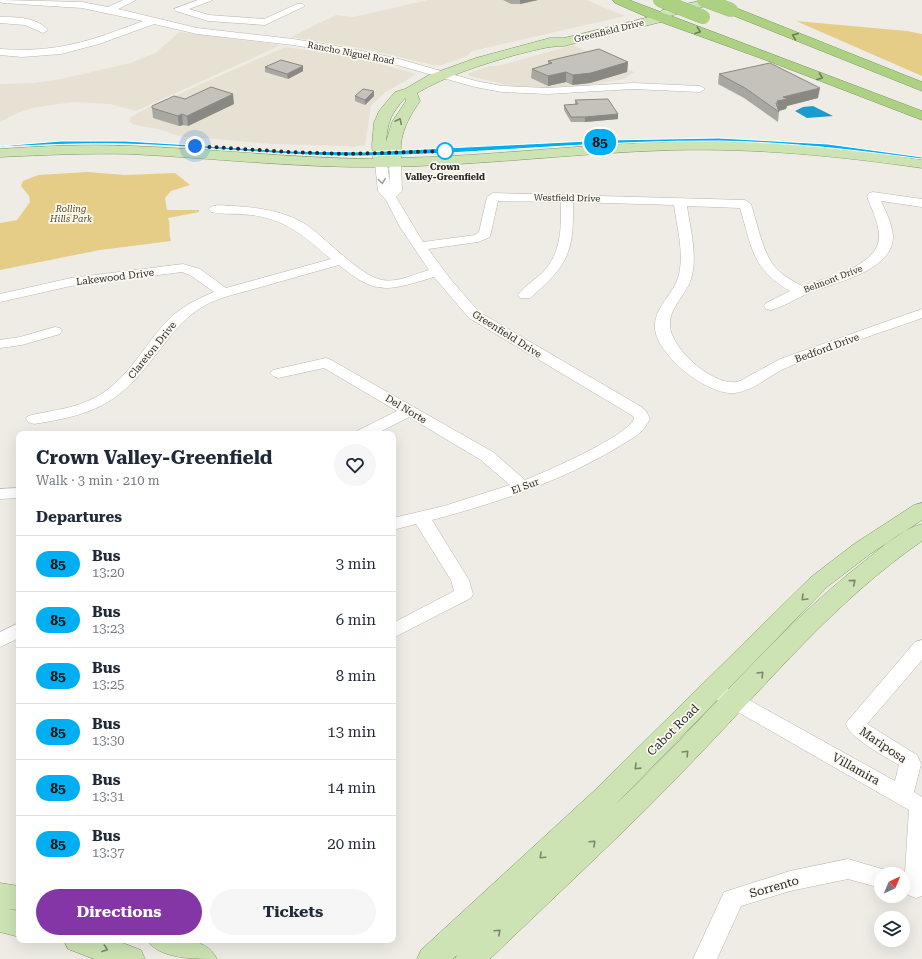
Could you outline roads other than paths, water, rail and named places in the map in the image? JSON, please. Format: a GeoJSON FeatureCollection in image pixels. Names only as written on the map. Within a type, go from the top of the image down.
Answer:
{"type":"FeatureCollection","features":[{"type":"Feature","properties":{"kind":"highway"},"geometry":{"type":"LineString","coordinates":[[619,0],[922,116]]}},
{"type":"Feature","properties":{"kind":"highway"},"geometry":{"type":"LineString","coordinates":[[660,0],[717,23]]}},
{"type":"Feature","properties":{"kind":"highway"},"geometry":{"type":"LineString","coordinates":[[704,0],[922,87]]}},
{"type":"Feature","properties":{"kind":"highway"},"geometry":{"type":"LineString","coordinates":[[782,18],[922,78]]}},
{"type":"Feature","properties":{"kind":"highway"},"geometry":{"type":"LineString","coordinates":[[731,29],[922,109]]}},
{"type":"Feature","properties":{"kind":"main road","name":"Greenfield Drive"},"geometry":{"type":"LineString","coordinates":[[387,158],[394,133],[401,117],[413,100],[410,92],[422,83],[481,61],[556,39],[716,0]]}},
{"type":"Feature","properties":{"kind":"main road"},"geometry":{"type":"LineString","coordinates":[[387,158],[608,142],[719,140],[828,145],[922,158]]}},
{"type":"Feature","properties":{"kind":"main road"},"geometry":{"type":"LineString","coordinates":[[0,146],[93,146],[293,162],[712,146],[819,151],[922,164]]}},
{"type":"Feature","properties":{"kind":"main road"},"geometry":{"type":"LineString","coordinates":[[0,153],[93,146]]}},
{"type":"Feature","properties":{"kind":"main road","name":"Cabot Road"},"geometry":{"type":"LineString","coordinates":[[470,959],[652,788],[724,695],[819,582],[862,549],[922,510]]}},
{"type":"Feature","properties":{"kind":"main road","name":"Cabot Road"},"geometry":{"type":"LineString","coordinates":[[432,959],[605,798],[837,596],[878,562],[922,531]]}},
{"type":"Feature","properties":{"kind":"main road"},"geometry":{"type":"LineString","coordinates":[[0,894],[16,897]]}},
{"type":"Feature","properties":{"kind":"main road"},"geometry":{"type":"LineString","coordinates":[[0,919],[16,923]]}},
{"type":"Feature","properties":{"kind":"main road"},"geometry":{"type":"LineString","coordinates":[[87,943],[130,959]]}},
{"type":"Feature","properties":{"kind":"main road"},"geometry":{"type":"LineString","coordinates":[[168,943],[202,959]]}},
{"type":"Feature","properties":{"kind":"street","name":"Rancho Niguel Road"},"geometry":{"type":"LineString","coordinates":[[3,0],[60,3],[109,10],[196,31],[335,48],[399,62],[490,87],[527,91],[566,91],[633,86],[700,89]]}},
{"type":"Feature","properties":{"kind":"street"},"geometry":{"type":"LineString","coordinates":[[109,10],[132,0]]}},
{"type":"Feature","properties":{"kind":"street"},"geometry":{"type":"LineString","coordinates":[[208,0],[179,9],[216,19],[265,22],[300,6],[288,2]]}},
{"type":"Feature","properties":{"kind":"street"},"geometry":{"type":"LineString","coordinates":[[196,31],[216,19]]}},
{"type":"Feature","properties":{"kind":"street"},"geometry":{"type":"LineString","coordinates":[[0,20],[25,22],[36,25],[43,30]]}},
{"type":"Feature","properties":{"kind":"street"},"geometry":{"type":"LineString","coordinates":[[0,52],[36,54],[63,51],[100,42],[152,21]]}},
{"type":"Feature","properties":{"kind":"street","name":"Greenfield Drive"},"geometry":{"type":"LineString","coordinates":[[387,158],[384,191],[390,196],[406,227],[458,300],[474,315],[634,409],[640,414],[642,419]]}},
{"type":"Feature","properties":{"kind":"street","name":"Belmont Drive"},"geometry":{"type":"LineString","coordinates":[[771,306],[801,291],[851,273],[868,265],[880,254],[886,240],[885,229],[873,196],[922,203]]}},
{"type":"Feature","properties":{"kind":"street","name":"Westfield Drive"},"geometry":{"type":"LineString","coordinates":[[421,246],[478,238],[485,234],[493,198],[568,198],[745,204],[764,262],[782,280],[801,291]]}},
{"type":"Feature","properties":{"kind":"street"},"geometry":{"type":"LineString","coordinates":[[525,296],[547,275],[559,260],[565,247],[568,198]]}},
{"type":"Feature","properties":{"kind":"street","name":"Bedford Drive"},"geometry":{"type":"LineString","coordinates":[[680,202],[686,262],[685,277],[668,305],[663,320],[663,332],[670,347],[677,357],[711,382],[734,388],[780,365],[922,313]]}},
{"type":"Feature","properties":{"kind":"street"},"geometry":{"type":"LineString","coordinates":[[215,209],[252,211],[290,221],[302,228],[353,270],[377,284],[385,285],[438,272]]}},
{"type":"Feature","properties":{"kind":"street","name":"Clareton Drive"},"geometry":{"type":"LineString","coordinates":[[34,419],[68,414],[90,406],[110,396],[133,375],[173,323],[185,312],[196,305],[224,293],[341,260]]}},
{"type":"Feature","properties":{"kind":"street","name":"Lakewood Drive"},"geometry":{"type":"LineString","coordinates":[[0,298],[71,282],[183,268],[195,272],[224,293]]}},
{"type":"Feature","properties":{"kind":"street"},"geometry":{"type":"LineString","coordinates":[[0,344],[22,341],[55,331]]}},
{"type":"Feature","properties":{"kind":"street","name":"Del Norte"},"geometry":{"type":"LineString","coordinates":[[278,373],[326,363],[487,456],[523,487]]}},
{"type":"Feature","properties":{"kind":"street"},"geometry":{"type":"LineString","coordinates":[[369,431],[409,411]]}},
{"type":"Feature","properties":{"kind":"street","name":"El Sur"},"geometry":{"type":"LineString","coordinates":[[396,523],[523,487],[588,458],[638,427],[642,419]]}},
{"type":"Feature","properties":{"kind":"street"},"geometry":{"type":"LineString","coordinates":[[0,494],[16,493]]}},
{"type":"Feature","properties":{"kind":"street"},"geometry":{"type":"LineString","coordinates":[[396,629],[464,594],[460,580],[421,517]]}},
{"type":"Feature","properties":{"kind":"street"},"geometry":{"type":"LineString","coordinates":[[0,640],[16,632]]}},
{"type":"Feature","properties":{"kind":"street","name":"Mariposa"},"geometry":{"type":"LineString","coordinates":[[902,795],[910,764],[909,761],[858,729],[856,722],[922,648]]}},
{"type":"Feature","properties":{"kind":"street","name":"Villamira"},"geometry":{"type":"LineString","coordinates":[[724,695],[920,806],[914,887]]}},
{"type":"Feature","properties":{"kind":"street","name":"Sorrento"},"geometry":{"type":"LineString","coordinates":[[705,959],[732,899],[790,881],[848,870],[874,876]]}},
{"type":"Feature","properties":{"kind":"water"},"geometry":{"type":"Polygon","coordinates":[[[813,106],[833,116],[807,118],[795,111],[803,107],[813,106]]]}},
{"type":"Feature","properties":{"kind":"place","name":"Crown Valley-Greenfield"},"geometry":{"type":"Point","coordinates":[445,151]}},
{"type":"Feature","properties":{"kind":"park label","name":"Rolling Hills Park"},"geometry":{"type":"Point","coordinates":[71,214]}}]}
